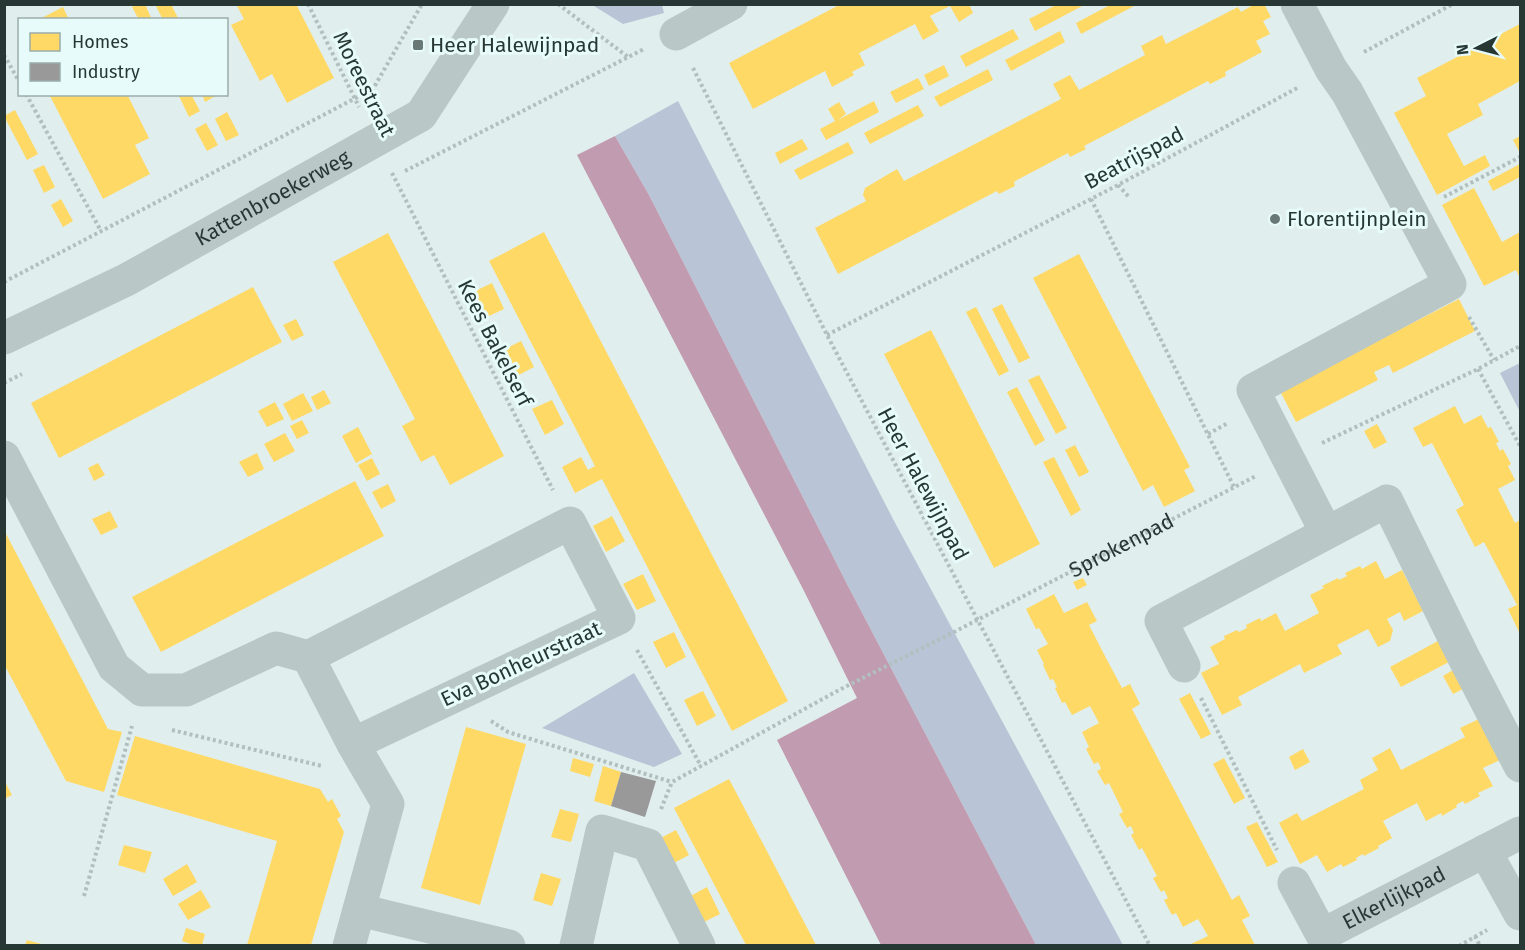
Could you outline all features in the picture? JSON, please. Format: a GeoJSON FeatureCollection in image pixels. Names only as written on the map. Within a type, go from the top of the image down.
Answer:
{"type":"FeatureCollection","features":[{"type":"Feature","properties":{"kind":"street","name":"Kattenbroekerweg"},"geometry":{"type":"LineString","coordinates":[[4,338],[126,280],[421,115],[493,4]]}},
{"type":"Feature","properties":{"kind":"street"},"geometry":{"type":"LineString","coordinates":[[676,34],[731,4]]}},
{"type":"Feature","properties":{"kind":"street"},"geometry":{"type":"LineString","coordinates":[[1297,4],[1450,284],[1253,390],[1326,532]]}},
{"type":"Feature","properties":{"kind":"street"},"geometry":{"type":"LineString","coordinates":[[4,457],[114,667],[142,690],[186,690],[276,648],[308,657],[570,523]]}},
{"type":"Feature","properties":{"kind":"street"},"geometry":{"type":"LineString","coordinates":[[1184,666],[1161,621],[1387,501],[1521,766]]}},
{"type":"Feature","properties":{"kind":"street","name":"Eva Bonheurstraat"},"geometry":{"type":"LineString","coordinates":[[353,744],[619,618],[570,523]]}},
{"type":"Feature","properties":{"kind":"street"},"geometry":{"type":"LineString","coordinates":[[308,657],[353,744],[388,804],[349,945]]}},
{"type":"Feature","properties":{"kind":"street"},"geometry":{"type":"LineString","coordinates":[[576,945],[602,831],[648,845],[699,945]]}},
{"type":"Feature","properties":{"kind":"street","name":"Elkerlijkpad"},"geometry":{"type":"LineString","coordinates":[[1294,883],[1322,935],[1521,833]]}},
{"type":"Feature","properties":{"kind":"street"},"geometry":{"type":"LineString","coordinates":[[1485,851],[1520,913]]}},
{"type":"Feature","properties":{"kind":"street"},"geometry":{"type":"LineString","coordinates":[[359,910],[509,945]]}},
{"type":"Feature","properties":{"kind":"path","name":"Moreestraat"},"geometry":{"type":"LineString","coordinates":[[308,4],[393,176]]}},
{"type":"Feature","properties":{"kind":"path"},"geometry":{"type":"LineString","coordinates":[[4,282],[373,89],[422,4]]}},
{"type":"Feature","properties":{"kind":"path"},"geometry":{"type":"LineString","coordinates":[[558,4],[628,57]]}},
{"type":"Feature","properties":{"kind":"path","name":"Beatrijspad"},"geometry":{"type":"LineString","coordinates":[[827,335],[1118,185],[1453,4]]}},
{"type":"Feature","properties":{"kind":"path"},"geometry":{"type":"LineString","coordinates":[[393,176],[676,34]]}},
{"type":"Feature","properties":{"kind":"path","name":"Heer Halewijnpad"},"geometry":{"type":"LineString","coordinates":[[676,34],[827,335],[1150,945]]}},
{"type":"Feature","properties":{"kind":"path"},"geometry":{"type":"LineString","coordinates":[[4,55],[18,80]]}},
{"type":"Feature","properties":{"kind":"path"},"geometry":{"type":"LineString","coordinates":[[27,96],[101,231]]}},
{"type":"Feature","properties":{"kind":"path"},"geometry":{"type":"LineString","coordinates":[[1412,213],[1521,157]]}},
{"type":"Feature","properties":{"kind":"path","name":"Kees Bakelserf"},"geometry":{"type":"LineString","coordinates":[[393,176],[570,523]]}},
{"type":"Feature","properties":{"kind":"path"},"geometry":{"type":"LineString","coordinates":[[1118,185],[1129,197]]}},
{"type":"Feature","properties":{"kind":"path"},"geometry":{"type":"LineString","coordinates":[[1091,199],[1234,487]]}},
{"type":"Feature","properties":{"kind":"path"},"geometry":{"type":"LineString","coordinates":[[1450,284],[1494,360]]}},
{"type":"Feature","properties":{"kind":"path","name":"Sprokenpad"},"geometry":{"type":"LineString","coordinates":[[672,782],[839,690],[1234,487],[1521,346]]}},
{"type":"Feature","properties":{"kind":"path"},"geometry":{"type":"LineString","coordinates":[[1478,369],[1521,446]]}},
{"type":"Feature","properties":{"kind":"path"},"geometry":{"type":"LineString","coordinates":[[619,618],[701,766]]}},
{"type":"Feature","properties":{"kind":"path"},"geometry":{"type":"LineString","coordinates":[[1184,666],[1294,883]]}},
{"type":"Feature","properties":{"kind":"path"},"geometry":{"type":"LineString","coordinates":[[84,896],[142,690]]}},
{"type":"Feature","properties":{"kind":"path"},"geometry":{"type":"LineString","coordinates":[[452,697],[508,732],[672,782],[648,845]]}},
{"type":"Feature","properties":{"kind":"path"},"geometry":{"type":"LineString","coordinates":[[168,729],[373,778]]}},
{"type":"Feature","properties":{"kind":"path"},"geometry":{"type":"LineString","coordinates":[[1475,936],[1480,945]]}},
{"type":"Feature","properties":{"kind":"shaded area"},"geometry":{"type":"Polygon","coordinates":[[[595,4],[662,5],[664,13],[623,24],[594,6],[595,4]]]}},
{"type":"Feature","properties":{"kind":"shaded area"},"geometry":{"type":"Polygon","coordinates":[[[678,101],[893,519],[1123,945],[1036,945],[848,586],[649,195],[615,136],[678,101]]]}},
{"type":"Feature","properties":{"kind":"shaded area"},"geometry":{"type":"Polygon","coordinates":[[[615,136],[649,195],[848,586],[1036,945],[881,945],[777,740],[857,698],[803,589],[577,155],[615,136]]]}},
{"type":"Feature","properties":{"kind":"shaded area"},"geometry":{"type":"Polygon","coordinates":[[[1520,363],[1520,412],[1500,373],[1520,363]]]}},
{"type":"Feature","properties":{"kind":"shaded area"},"geometry":{"type":"Polygon","coordinates":[[[634,673],[682,754],[654,767],[542,728],[634,673]]]}},
{"type":"Feature","properties":{"kind":"building: Homes"},"geometry":{"type":"Polygon","coordinates":[[[145,4],[151,18],[138,18],[132,7],[145,4]]]}},
{"type":"Feature","properties":{"kind":"building: Homes"},"geometry":{"type":"Polygon","coordinates":[[[155,4],[171,4],[178,18],[162,18],[155,4]]]}},
{"type":"Feature","properties":{"kind":"building: Homes"},"geometry":{"type":"Polygon","coordinates":[[[236,4],[296,4],[334,78],[287,103],[272,74],[260,81],[231,25],[244,19],[236,4]]]}},
{"type":"Feature","properties":{"kind":"building: Homes"},"geometry":{"type":"Polygon","coordinates":[[[841,4],[969,4],[973,13],[959,22],[950,6],[930,16],[939,31],[923,40],[915,24],[859,53],[865,65],[852,72],[854,75],[832,87],[825,71],[753,109],[729,63],[841,4]]]}},
{"type":"Feature","properties":{"kind":"building: Homes"},"geometry":{"type":"Polygon","coordinates":[[[1058,4],[1086,4],[1035,31],[1029,19],[1058,4]]]}},
{"type":"Feature","properties":{"kind":"building: Homes"},"geometry":{"type":"Polygon","coordinates":[[[1255,4],[1264,4],[1271,17],[1263,21],[1270,34],[1256,41],[1262,52],[1225,72],[1226,76],[1210,84],[1208,81],[1084,146],[1086,149],[1070,157],[1068,153],[1017,180],[1014,182],[1015,186],[999,194],[997,191],[838,274],[815,228],[866,201],[863,195],[865,188],[897,169],[904,181],[1061,99],[1053,84],[1070,75],[1079,90],[1145,55],[1141,46],[1162,35],[1166,44],[1238,7],[1241,12],[1255,4]]]}},
{"type":"Feature","properties":{"kind":"building: Homes"},"geometry":{"type":"Polygon","coordinates":[[[1110,5],[1136,5],[1081,34],[1076,23],[1110,5]]]}},
{"type":"Feature","properties":{"kind":"building: Homes"},"geometry":{"type":"Polygon","coordinates":[[[63,7],[68,18],[42,18],[63,7]]]}},
{"type":"Feature","properties":{"kind":"building: Homes"},"geometry":{"type":"Polygon","coordinates":[[[1520,24],[1520,81],[1478,104],[1483,115],[1447,134],[1464,166],[1485,155],[1490,166],[1437,195],[1394,113],[1426,96],[1417,78],[1520,24]]]}},
{"type":"Feature","properties":{"kind":"building: Homes"},"geometry":{"type":"Polygon","coordinates":[[[1013,29],[1019,39],[966,67],[960,56],[1013,29]]]}},
{"type":"Feature","properties":{"kind":"building: Homes"},"geometry":{"type":"Polygon","coordinates":[[[1060,31],[1065,42],[1011,71],[1005,60],[1060,31]]]}},
{"type":"Feature","properties":{"kind":"building: Homes"},"geometry":{"type":"Polygon","coordinates":[[[944,65],[949,76],[929,86],[924,75],[944,65]]]}},
{"type":"Feature","properties":{"kind":"building: Homes"},"geometry":{"type":"Polygon","coordinates":[[[988,69],[993,80],[940,107],[934,97],[988,69]]]}},
{"type":"Feature","properties":{"kind":"building: Homes"},"geometry":{"type":"Polygon","coordinates":[[[918,78],[924,89],[896,103],[890,92],[918,78]]]}},
{"type":"Feature","properties":{"kind":"building: Homes"},"geometry":{"type":"Polygon","coordinates":[[[50,96],[128,96],[149,138],[135,145],[150,174],[103,199],[50,96]]]}},
{"type":"Feature","properties":{"kind":"building: Homes"},"geometry":{"type":"Polygon","coordinates":[[[179,96],[192,96],[200,111],[189,117],[179,96]]]}},
{"type":"Feature","properties":{"kind":"building: Homes"},"geometry":{"type":"Polygon","coordinates":[[[203,96],[216,96],[205,102],[203,96]]]}},
{"type":"Feature","properties":{"kind":"building: Homes"},"geometry":{"type":"Polygon","coordinates":[[[874,101],[879,112],[826,140],[820,129],[835,121],[828,109],[839,102],[846,114],[838,120],[874,101]]]}},
{"type":"Feature","properties":{"kind":"building: Homes"},"geometry":{"type":"Polygon","coordinates":[[[918,105],[924,116],[870,144],[864,133],[918,105]]]}},
{"type":"Feature","properties":{"kind":"building: Homes"},"geometry":{"type":"Polygon","coordinates":[[[15,110],[38,154],[27,160],[4,116],[15,110]]]}},
{"type":"Feature","properties":{"kind":"building: Homes"},"geometry":{"type":"Polygon","coordinates":[[[227,112],[239,135],[226,141],[215,119],[227,112]]]}},
{"type":"Feature","properties":{"kind":"building: Homes"},"geometry":{"type":"Polygon","coordinates":[[[206,123],[218,145],[207,151],[195,129],[206,123]]]}},
{"type":"Feature","properties":{"kind":"building: Homes"},"geometry":{"type":"Polygon","coordinates":[[[1520,136],[1520,153],[1513,140],[1520,136]]]}},
{"type":"Feature","properties":{"kind":"building: Homes"},"geometry":{"type":"Polygon","coordinates":[[[802,139],[808,149],[780,164],[775,153],[802,139]]]}},
{"type":"Feature","properties":{"kind":"building: Homes"},"geometry":{"type":"Polygon","coordinates":[[[848,142],[854,153],[800,180],[794,170],[848,142]]]}},
{"type":"Feature","properties":{"kind":"building: Homes"},"geometry":{"type":"Polygon","coordinates":[[[1520,164],[1520,177],[1493,191],[1488,181],[1520,164]]]}},
{"type":"Feature","properties":{"kind":"building: Homes"},"geometry":{"type":"Polygon","coordinates":[[[44,165],[55,187],[44,193],[33,170],[44,165]]]}},
{"type":"Feature","properties":{"kind":"building: Homes"},"geometry":{"type":"Polygon","coordinates":[[[1474,188],[1502,242],[1520,232],[1520,278],[1516,270],[1484,286],[1442,205],[1474,188]]]}},
{"type":"Feature","properties":{"kind":"building: Homes"},"geometry":{"type":"Polygon","coordinates":[[[61,199],[73,221],[63,227],[51,205],[61,199]]]}},
{"type":"Feature","properties":{"kind":"building: Homes"},"geometry":{"type":"Polygon","coordinates":[[[544,232],[788,701],[732,731],[602,479],[575,493],[562,467],[581,457],[588,470],[595,466],[489,261],[544,232]]]}},
{"type":"Feature","properties":{"kind":"building: Homes"},"geometry":{"type":"Polygon","coordinates":[[[388,233],[504,456],[450,485],[434,455],[421,462],[402,426],[415,419],[333,262],[388,233]]]}},
{"type":"Feature","properties":{"kind":"building: Homes"},"geometry":{"type":"Polygon","coordinates":[[[1079,254],[1190,467],[1184,470],[1195,491],[1164,507],[1153,485],[1143,491],[1033,278],[1079,254]]]}},
{"type":"Feature","properties":{"kind":"building: Homes"},"geometry":{"type":"Polygon","coordinates":[[[492,283],[504,309],[485,318],[471,293],[492,283]]]}},
{"type":"Feature","properties":{"kind":"building: Homes"},"geometry":{"type":"Polygon","coordinates":[[[253,287],[282,342],[59,458],[31,403],[253,287]]]}},
{"type":"Feature","properties":{"kind":"building: Homes"},"geometry":{"type":"Polygon","coordinates":[[[1459,299],[1475,331],[1393,373],[1389,365],[1374,372],[1378,380],[1296,422],[1280,391],[1459,299]]]}},
{"type":"Feature","properties":{"kind":"building: Homes"},"geometry":{"type":"Polygon","coordinates":[[[1002,304],[1030,358],[1019,363],[992,309],[1002,304]]]}},
{"type":"Feature","properties":{"kind":"building: Homes"},"geometry":{"type":"Polygon","coordinates":[[[976,307],[1009,371],[999,376],[966,312],[976,307]]]}},
{"type":"Feature","properties":{"kind":"building: Homes"},"geometry":{"type":"Polygon","coordinates":[[[296,319],[304,335],[292,341],[283,325],[296,319]]]}},
{"type":"Feature","properties":{"kind":"building: Homes"},"geometry":{"type":"Polygon","coordinates":[[[931,330],[1040,544],[994,568],[884,354],[931,330]]]}},
{"type":"Feature","properties":{"kind":"building: Homes"},"geometry":{"type":"Polygon","coordinates":[[[521,341],[534,367],[515,377],[501,351],[521,341]]]}},
{"type":"Feature","properties":{"kind":"building: Homes"},"geometry":{"type":"Polygon","coordinates":[[[1039,375],[1067,428],[1056,434],[1028,380],[1039,375]]]}},
{"type":"Feature","properties":{"kind":"building: Homes"},"geometry":{"type":"Polygon","coordinates":[[[1017,387],[1045,440],[1035,446],[1007,392],[1017,387]]]}},
{"type":"Feature","properties":{"kind":"building: Homes"},"geometry":{"type":"Polygon","coordinates":[[[324,390],[331,403],[317,410],[311,397],[324,390]]]}},
{"type":"Feature","properties":{"kind":"building: Homes"},"geometry":{"type":"Polygon","coordinates":[[[303,393],[313,411],[292,421],[283,404],[303,393]]]}},
{"type":"Feature","properties":{"kind":"building: Homes"},"geometry":{"type":"Polygon","coordinates":[[[552,400],[564,424],[545,435],[532,409],[552,400]]]}},
{"type":"Feature","properties":{"kind":"building: Homes"},"geometry":{"type":"Polygon","coordinates":[[[275,402],[284,419],[267,427],[258,411],[275,402]]]}},
{"type":"Feature","properties":{"kind":"building: Homes"},"geometry":{"type":"Polygon","coordinates":[[[1455,406],[1464,424],[1481,415],[1499,442],[1496,443],[1500,451],[1503,449],[1511,464],[1508,466],[1515,480],[1498,489],[1515,523],[1520,520],[1520,634],[1508,609],[1517,605],[1484,542],[1475,547],[1456,510],[1464,505],[1432,443],[1423,447],[1413,428],[1455,406]]]}},
{"type":"Feature","properties":{"kind":"building: Homes"},"geometry":{"type":"Polygon","coordinates":[[[302,420],[309,433],[297,439],[290,426],[302,420]]]}},
{"type":"Feature","properties":{"kind":"building: Homes"},"geometry":{"type":"Polygon","coordinates":[[[1377,424],[1387,442],[1374,449],[1364,431],[1377,424]]]}},
{"type":"Feature","properties":{"kind":"building: Homes"},"geometry":{"type":"Polygon","coordinates":[[[358,427],[372,454],[356,463],[342,436],[358,427]]]}},
{"type":"Feature","properties":{"kind":"building: Homes"},"geometry":{"type":"Polygon","coordinates":[[[285,433],[295,451],[274,462],[264,444],[285,433]]]}},
{"type":"Feature","properties":{"kind":"building: Homes"},"geometry":{"type":"Polygon","coordinates":[[[1075,445],[1089,472],[1079,477],[1065,450],[1075,445]]]}},
{"type":"Feature","properties":{"kind":"building: Homes"},"geometry":{"type":"Polygon","coordinates":[[[257,453],[264,469],[248,477],[239,462],[257,453]]]}},
{"type":"Feature","properties":{"kind":"building: Homes"},"geometry":{"type":"Polygon","coordinates":[[[1054,457],[1081,510],[1071,516],[1043,462],[1054,457]]]}},
{"type":"Feature","properties":{"kind":"building: Homes"},"geometry":{"type":"Polygon","coordinates":[[[372,458],[380,474],[367,481],[358,465],[372,458]]]}},
{"type":"Feature","properties":{"kind":"building: Homes"},"geometry":{"type":"Polygon","coordinates":[[[98,463],[105,475],[94,481],[88,468],[98,463]]]}},
{"type":"Feature","properties":{"kind":"building: Homes"},"geometry":{"type":"Polygon","coordinates":[[[355,481],[384,536],[161,652],[132,597],[355,481]]]}},
{"type":"Feature","properties":{"kind":"building: Homes"},"geometry":{"type":"Polygon","coordinates":[[[388,484],[396,501],[381,509],[372,492],[388,484]]]}},
{"type":"Feature","properties":{"kind":"building: Homes"},"geometry":{"type":"Polygon","coordinates":[[[110,511],[118,527],[101,535],[92,519],[110,511]]]}},
{"type":"Feature","properties":{"kind":"building: Homes"},"geometry":{"type":"Polygon","coordinates":[[[612,516],[625,541],[606,552],[593,526],[612,516]]]}},
{"type":"Feature","properties":{"kind":"building: Homes"},"geometry":{"type":"Polygon","coordinates":[[[4,530],[108,729],[122,732],[104,792],[66,781],[4,664],[4,530]]]}},
{"type":"Feature","properties":{"kind":"building: Homes"},"geometry":{"type":"Polygon","coordinates":[[[1376,561],[1385,579],[1402,570],[1423,611],[1404,621],[1400,612],[1387,619],[1393,630],[1390,641],[1378,647],[1368,629],[1337,645],[1342,654],[1304,673],[1300,664],[1238,697],[1242,705],[1222,715],[1201,673],[1219,664],[1210,647],[1225,639],[1224,636],[1237,630],[1239,632],[1247,628],[1246,625],[1260,618],[1261,621],[1276,613],[1285,631],[1319,613],[1310,595],[1324,588],[1322,586],[1347,576],[1345,573],[1360,566],[1362,569],[1376,561]]]}},
{"type":"Feature","properties":{"kind":"building: Homes"},"geometry":{"type":"Polygon","coordinates":[[[643,574],[656,601],[637,610],[623,584],[643,574]]]}},
{"type":"Feature","properties":{"kind":"building: Homes"},"geometry":{"type":"Polygon","coordinates":[[[1083,578],[1087,585],[1077,590],[1073,582],[1083,578]]]}},
{"type":"Feature","properties":{"kind":"building: Homes"},"geometry":{"type":"Polygon","coordinates":[[[1054,594],[1064,613],[1087,602],[1097,621],[1089,625],[1122,688],[1130,684],[1140,704],[1132,709],[1232,900],[1239,895],[1250,916],[1242,920],[1255,945],[1192,945],[1208,936],[1198,919],[1183,927],[1176,913],[1172,915],[1164,900],[1168,898],[1164,890],[1161,892],[1153,878],[1157,876],[1142,848],[1139,850],[1131,835],[1134,833],[1131,826],[1127,828],[1119,814],[1123,812],[1109,783],[1105,785],[1097,771],[1101,769],[1098,762],[1094,764],[1086,749],[1089,747],[1082,732],[1099,723],[1090,706],[1072,715],[1065,702],[1062,703],[1055,688],[1057,687],[1053,679],[1050,680],[1037,650],[1048,644],[1039,628],[1036,629],[1026,609],[1054,594]]]}},
{"type":"Feature","properties":{"kind":"building: Homes"},"geometry":{"type":"Polygon","coordinates":[[[674,632],[686,657],[666,668],[653,642],[674,632]]]}},
{"type":"Feature","properties":{"kind":"building: Homes"},"geometry":{"type":"Polygon","coordinates":[[[1438,641],[1449,662],[1401,687],[1390,667],[1438,641]]]}},
{"type":"Feature","properties":{"kind":"building: Homes"},"geometry":{"type":"Polygon","coordinates":[[[1453,670],[1463,689],[1453,694],[1443,676],[1453,670]]]}},
{"type":"Feature","properties":{"kind":"building: Homes"},"geometry":{"type":"Polygon","coordinates":[[[703,691],[716,716],[697,726],[684,700],[703,691]]]}},
{"type":"Feature","properties":{"kind":"building: Homes"},"geometry":{"type":"Polygon","coordinates":[[[1190,693],[1211,734],[1201,739],[1179,699],[1190,693]]]}},
{"type":"Feature","properties":{"kind":"building: Homes"},"geometry":{"type":"Polygon","coordinates":[[[1479,719],[1500,760],[1483,768],[1493,786],[1478,793],[1480,796],[1465,804],[1463,801],[1456,805],[1457,807],[1442,816],[1441,813],[1426,821],[1417,803],[1383,821],[1392,838],[1378,846],[1379,848],[1364,856],[1363,854],[1343,867],[1341,864],[1327,872],[1317,855],[1300,864],[1279,823],[1297,813],[1302,821],[1364,789],[1360,780],[1378,770],[1372,758],[1390,748],[1401,770],[1465,737],[1460,728],[1479,719]]]}},
{"type":"Feature","properties":{"kind":"building: Homes"},"geometry":{"type":"Polygon","coordinates":[[[466,727],[526,744],[480,905],[421,888],[466,727]]]}},
{"type":"Feature","properties":{"kind":"building: Homes"},"geometry":{"type":"Polygon","coordinates":[[[135,736],[320,789],[328,802],[332,799],[341,816],[337,819],[344,832],[311,945],[247,945],[277,841],[117,795],[135,736]]]}},
{"type":"Feature","properties":{"kind":"building: Homes"},"geometry":{"type":"Polygon","coordinates":[[[1303,749],[1310,762],[1295,770],[1289,757],[1303,749]]]}},
{"type":"Feature","properties":{"kind":"building: Homes"},"geometry":{"type":"Polygon","coordinates":[[[573,758],[594,764],[590,777],[570,771],[573,758]]]}},
{"type":"Feature","properties":{"kind":"building: Homes"},"geometry":{"type":"Polygon","coordinates":[[[1224,758],[1245,798],[1234,804],[1213,764],[1224,758]]]}},
{"type":"Feature","properties":{"kind":"building: Homes"},"geometry":{"type":"Polygon","coordinates":[[[603,766],[621,772],[611,806],[594,801],[603,766]]]}},
{"type":"Feature","properties":{"kind":"building: Homes"},"geometry":{"type":"Polygon","coordinates":[[[729,779],[816,945],[746,945],[674,808],[729,779]]]}},
{"type":"Feature","properties":{"kind":"building: Homes"},"geometry":{"type":"Polygon","coordinates":[[[4,780],[12,795],[4,799],[4,780]]]}},
{"type":"Feature","properties":{"kind":"building: Homes"},"geometry":{"type":"Polygon","coordinates":[[[560,809],[579,814],[571,842],[551,837],[560,809]]]}},
{"type":"Feature","properties":{"kind":"building: Homes"},"geometry":{"type":"Polygon","coordinates":[[[1257,822],[1278,862],[1267,867],[1246,827],[1257,822]]]}},
{"type":"Feature","properties":{"kind":"building: Homes"},"geometry":{"type":"Polygon","coordinates":[[[676,830],[689,855],[670,865],[657,840],[676,830]]]}},
{"type":"Feature","properties":{"kind":"building: Homes"},"geometry":{"type":"Polygon","coordinates":[[[124,845],[152,852],[145,873],[118,865],[124,845]]]}},
{"type":"Feature","properties":{"kind":"building: Homes"},"geometry":{"type":"Polygon","coordinates":[[[187,864],[197,882],[173,896],[163,879],[187,864]]]}},
{"type":"Feature","properties":{"kind":"building: Homes"},"geometry":{"type":"Polygon","coordinates":[[[541,873],[561,879],[552,906],[533,900],[541,873]]]}},
{"type":"Feature","properties":{"kind":"building: Homes"},"geometry":{"type":"Polygon","coordinates":[[[707,887],[720,914],[700,924],[687,898],[707,887]]]}},
{"type":"Feature","properties":{"kind":"building: Homes"},"geometry":{"type":"Polygon","coordinates":[[[201,890],[211,907],[188,920],[178,904],[201,890]]]}},
{"type":"Feature","properties":{"kind":"building: Homes"},"geometry":{"type":"Polygon","coordinates":[[[186,928],[205,934],[202,945],[182,941],[186,928]]]}},
{"type":"Feature","properties":{"kind":"building: Homes"},"geometry":{"type":"Polygon","coordinates":[[[27,940],[45,945],[25,945],[27,940]]]}},
{"type":"Feature","properties":{"kind":"building: Industry"},"geometry":{"type":"Polygon","coordinates":[[[621,772],[656,781],[645,817],[611,806],[621,772]]]}},
{"type":"Feature","properties":{"kind":"place","name":"Heer Halewijnpad"},"geometry":{"type":"Point","coordinates":[418,45]}},
{"type":"Feature","properties":{"kind":"place","name":"Florentijnplein"},"geometry":{"type":"Point","coordinates":[1275,219]}}]}
